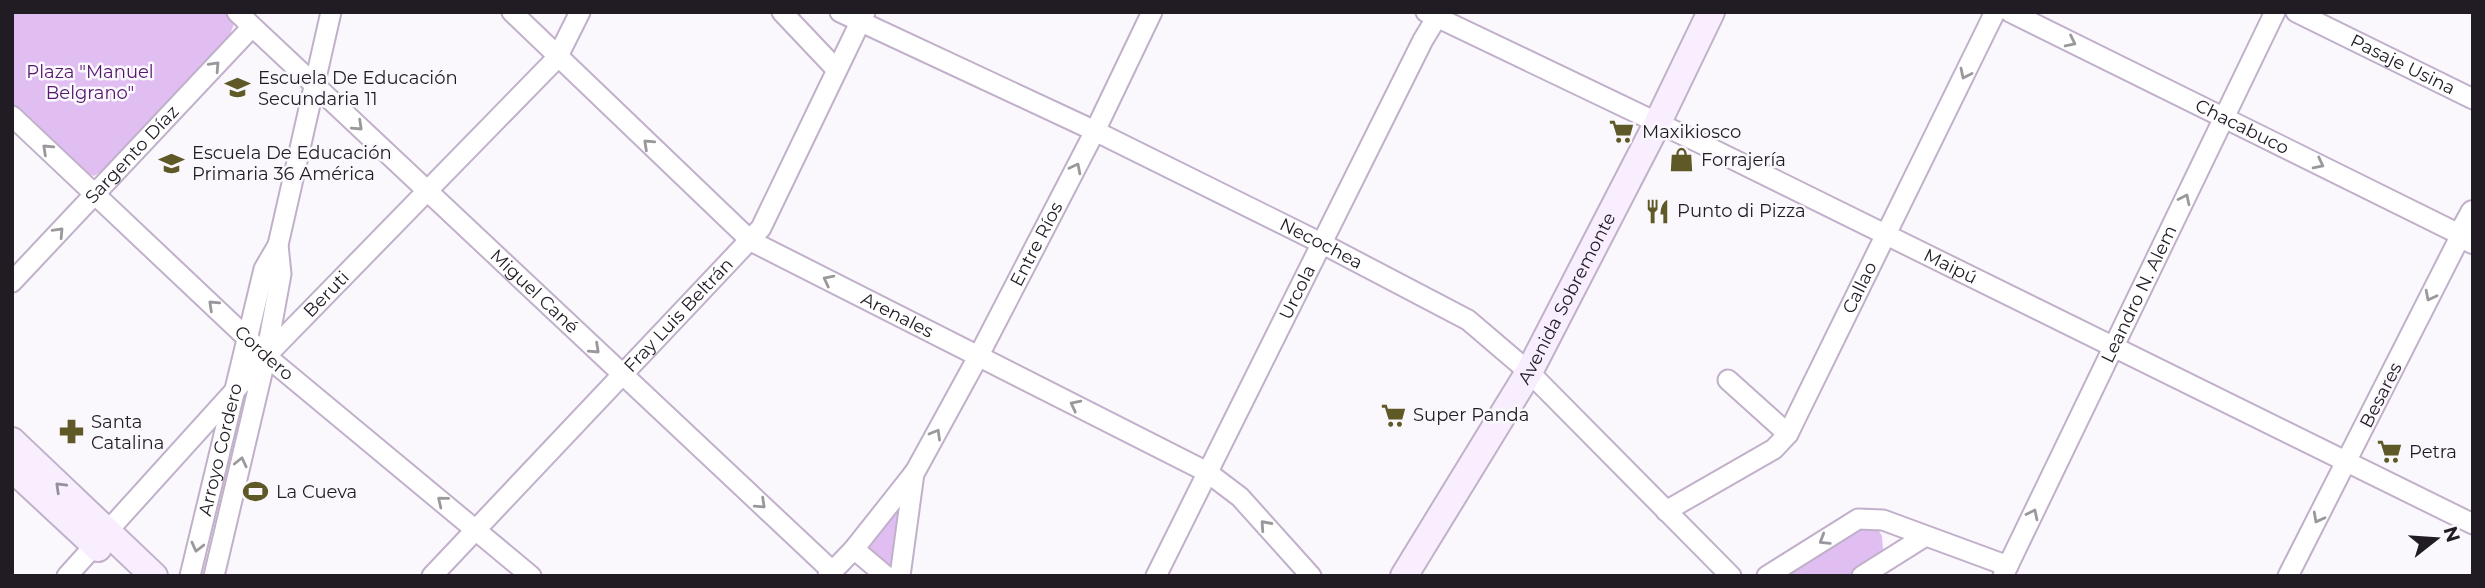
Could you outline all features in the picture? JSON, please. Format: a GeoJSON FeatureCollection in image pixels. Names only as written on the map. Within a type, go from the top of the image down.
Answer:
{"type":"FeatureCollection","features":[{"type":"Feature","properties":{"kind":"main road","name":"Avenida Sobremonte"},"geometry":{"type":"LineString","coordinates":[[1404,576],[1529,372],[1657,124],[1711,12]]}},
{"type":"Feature","properties":{"kind":"main road"},"geometry":{"type":"LineString","coordinates":[[12,441],[103,539],[128,576]]}},
{"type":"Feature","properties":{"kind":"main road"},"geometry":{"type":"LineString","coordinates":[[12,468],[154,576]]}},
{"type":"Feature","properties":{"kind":"street","name":"Miguel Cané"},"geometry":{"type":"LineString","coordinates":[[236,12],[830,573]]}},
{"type":"Feature","properties":{"kind":"street","name":"Arroyo Cordero"},"geometry":{"type":"LineString","coordinates":[[190,576],[264,269],[278,245],[331,12]]}},
{"type":"Feature","properties":{"kind":"street","name":"Arenales"},"geometry":{"type":"LineString","coordinates":[[512,12],[751,241],[1207,472],[1240,497],[1311,576]]}},
{"type":"Feature","properties":{"kind":"street","name":"Beruti"},"geometry":{"type":"LineString","coordinates":[[67,576],[266,356],[558,58],[580,12]]}},
{"type":"Feature","properties":{"kind":"street"},"geometry":{"type":"LineString","coordinates":[[782,12],[836,69]]}},
{"type":"Feature","properties":{"kind":"street","name":"Necochea"},"geometry":{"type":"LineString","coordinates":[[840,12],[863,17],[1321,243],[1468,320],[1529,372],[1731,576]]}},
{"type":"Feature","properties":{"kind":"street","name":"Entre Ríos"},"geometry":{"type":"LineString","coordinates":[[830,573],[854,549],[915,472],[1095,131],[1153,12]]}},
{"type":"Feature","properties":{"kind":"street","name":"Callao"},"geometry":{"type":"LineString","coordinates":[[1666,511],[1774,449],[1788,434],[1995,12]]}},
{"type":"Feature","properties":{"kind":"street","name":"Chacabuco"},"geometry":{"type":"LineString","coordinates":[[2010,12],[2467,238]]}},
{"type":"Feature","properties":{"kind":"street","name":"Leandro N. Alem"},"geometry":{"type":"LineString","coordinates":[[2005,571],[2275,12]]}},
{"type":"Feature","properties":{"kind":"street","name":"Pasaje Usina"},"geometry":{"type":"LineString","coordinates":[[2296,12],[2473,99]]}},
{"type":"Feature","properties":{"kind":"street","name":"Maipú"},"geometry":{"type":"LineString","coordinates":[[1434,14],[2473,524]]}},
{"type":"Feature","properties":{"kind":"street","name":"Urcola"},"geometry":{"type":"LineString","coordinates":[[1156,576],[1434,14]]}},
{"type":"Feature","properties":{"kind":"street","name":"Fray Luis Beltrán"},"geometry":{"type":"LineString","coordinates":[[432,576],[751,241],[761,228],[863,17]]}},
{"type":"Feature","properties":{"kind":"street","name":"Sargento Díaz"},"geometry":{"type":"LineString","coordinates":[[12,282],[252,27]]}},
{"type":"Feature","properties":{"kind":"street","name":"Cordero"},"geometry":{"type":"LineString","coordinates":[[12,116],[266,356],[531,576]]}},
{"type":"Feature","properties":{"kind":"street","name":"Besares"},"geometry":{"type":"LineString","coordinates":[[2288,576],[2467,238],[2473,213]]}},
{"type":"Feature","properties":{"kind":"street","name":"Arroyo Cordero"},"geometry":{"type":"LineString","coordinates":[[214,576],[266,356],[281,274],[278,245]]}},
{"type":"Feature","properties":{"kind":"street"},"geometry":{"type":"LineString","coordinates":[[1728,380],[1788,434]]}},
{"type":"Feature","properties":{"kind":"street","name":"Entre Ríos"},"geometry":{"type":"LineString","coordinates":[[900,576],[915,472]]}},
{"type":"Feature","properties":{"kind":"street"},"geometry":{"type":"LineString","coordinates":[[1768,576],[1858,519],[1874,518],[2005,571]]}},
{"type":"Feature","properties":{"kind":"street"},"geometry":{"type":"LineString","coordinates":[[1885,521],[1892,537],[1886,559]]}},
{"type":"Feature","properties":{"kind":"street"},"geometry":{"type":"LineString","coordinates":[[1862,576],[1924,537]]}},
{"type":"Feature","properties":{"kind":"street"},"geometry":{"type":"LineString","coordinates":[[854,549],[886,576]]}},
{"type":"Feature","properties":{"kind":"green space","name":"Plaza \"Manuel Belgrano\""},"geometry":{"type":"Polygon","coordinates":[[[12,12],[227,12],[234,24],[230,35],[102,171],[94,176],[86,173],[12,103],[12,12]]]}},
{"type":"Feature","properties":{"kind":"green space"},"geometry":{"type":"Polygon","coordinates":[[[900,506],[896,563],[887,567],[864,546],[891,509],[900,506]]]}},
{"type":"Feature","properties":{"kind":"green space"},"geometry":{"type":"Polygon","coordinates":[[[1858,526],[1874,527],[1879,531],[1883,549],[1880,555],[1851,576],[1783,576],[1858,526]]]}},
{"type":"Feature","properties":{"kind":"place","name":"Escuela De Educación Secundaria 11"},"geometry":{"type":"Point","coordinates":[238,88]}},
{"type":"Feature","properties":{"kind":"place","name":"Maxikiosco"},"geometry":{"type":"Point","coordinates":[1622,132]}},
{"type":"Feature","properties":{"kind":"place","name":"Forrajería"},"geometry":{"type":"Point","coordinates":[1681,160]}},
{"type":"Feature","properties":{"kind":"place","name":"Escuela De Educación Primaria 36 América"},"geometry":{"type":"Point","coordinates":[172,163]}},
{"type":"Feature","properties":{"kind":"place","name":"Punto di Pizza"},"geometry":{"type":"Point","coordinates":[1657,211]}},
{"type":"Feature","properties":{"kind":"place","name":"Super Panda"},"geometry":{"type":"Point","coordinates":[1393,415]}},
{"type":"Feature","properties":{"kind":"place","name":"Santa Catalina"},"geometry":{"type":"Point","coordinates":[71,432]}},
{"type":"Feature","properties":{"kind":"place","name":"Petra"},"geometry":{"type":"Point","coordinates":[2389,452]}},
{"type":"Feature","properties":{"kind":"place","name":"La Cueva"},"geometry":{"type":"Point","coordinates":[256,492]}}]}
